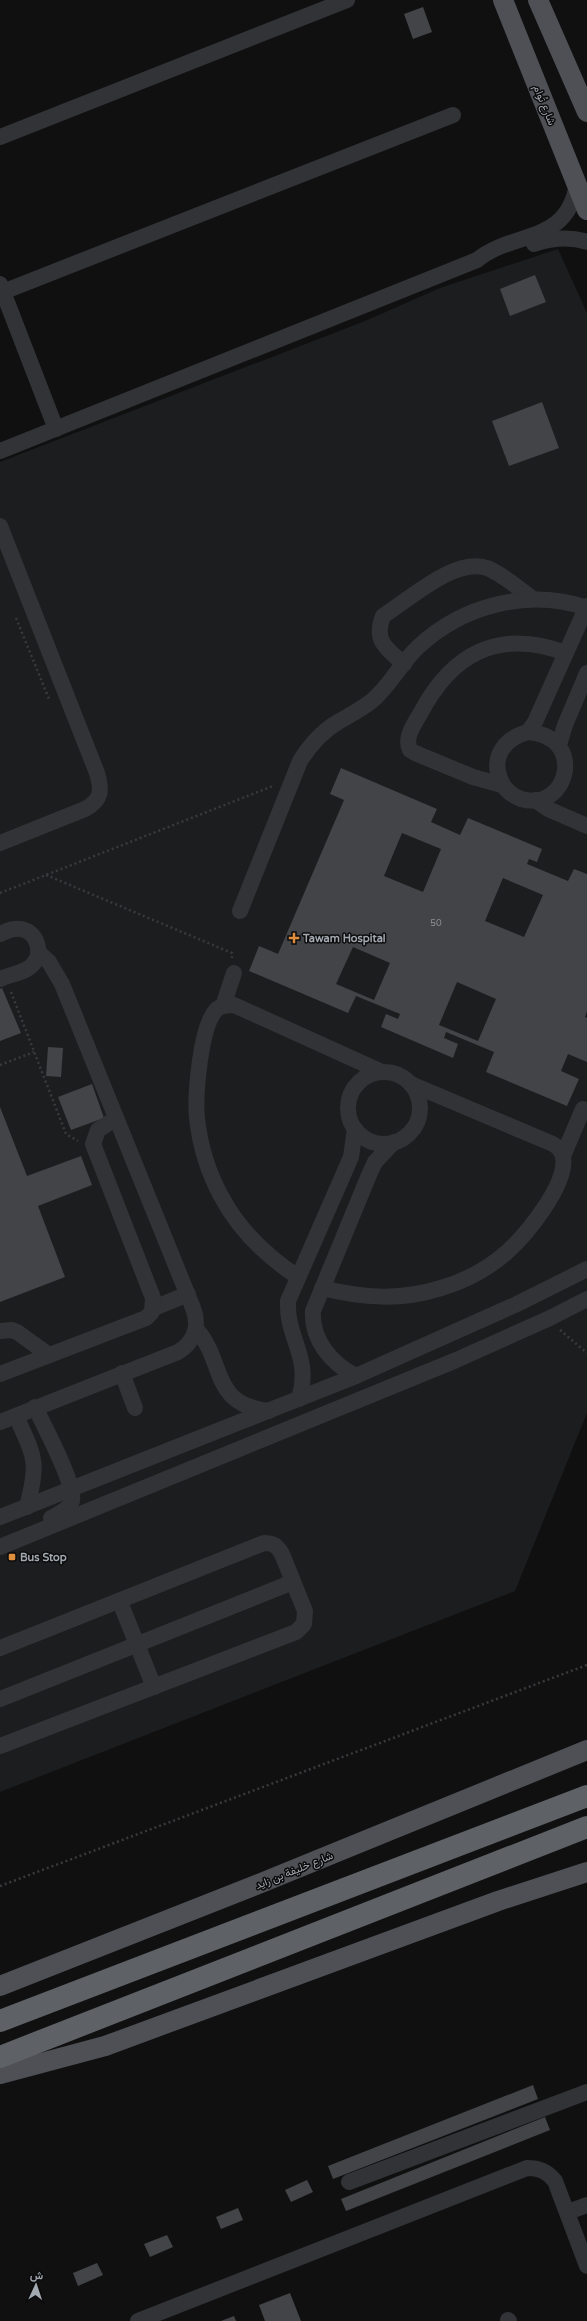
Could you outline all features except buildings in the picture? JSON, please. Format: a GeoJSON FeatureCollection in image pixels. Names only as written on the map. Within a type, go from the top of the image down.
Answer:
{"type":"FeatureCollection","features":[{"type":"Feature","properties":{"kind":"highway"},"geometry":{"type":"LineString","coordinates":[[0,2021],[587,1796]]}},
{"type":"Feature","properties":{"kind":"highway"},"geometry":{"type":"LineString","coordinates":[[0,2057],[587,1827]]}},
{"type":"Feature","properties":{"kind":"main road","name":"شارع تُوام"},"geometry":{"type":"LineString","coordinates":[[504,0],[587,210]]}},
{"type":"Feature","properties":{"kind":"main road"},"geometry":{"type":"LineString","coordinates":[[538,0],[587,112]]}},
{"type":"Feature","properties":{"kind":"main road","name":"شارع خليفة بن زايد"},"geometry":{"type":"LineString","coordinates":[[0,1986],[261,1884],[587,1750]]}},
{"type":"Feature","properties":{"kind":"main road"},"geometry":{"type":"LineString","coordinates":[[0,2074],[105,2046],[498,1901],[587,1872]]}},
{"type":"Feature","properties":{"kind":"street"},"geometry":{"type":"LineString","coordinates":[[0,136],[347,0]]}},
{"type":"Feature","properties":{"kind":"street"},"geometry":{"type":"LineString","coordinates":[[56,428],[1,290],[453,115]]}},
{"type":"Feature","properties":{"kind":"street"},"geometry":{"type":"LineString","coordinates":[[0,450],[477,260],[494,250],[551,228],[569,209],[577,184]]}},
{"type":"Feature","properties":{"kind":"street"},"geometry":{"type":"LineString","coordinates":[[477,260],[497,258],[556,238],[576,239],[587,242]]}},
{"type":"Feature","properties":{"kind":"street"},"geometry":{"type":"LineString","coordinates":[[0,526],[97,773],[100,795],[98,801],[85,809],[0,843]]}},
{"type":"Feature","properties":{"kind":"street"},"geometry":{"type":"LineString","coordinates":[[404,664],[385,647],[380,637],[379,626],[383,616],[448,573],[473,566],[487,568],[533,599]]}},
{"type":"Feature","properties":{"kind":"street"},"geometry":{"type":"LineString","coordinates":[[240,911],[300,761],[314,741],[338,722],[369,704],[382,692],[418,647],[457,619],[490,606],[533,599],[572,604],[587,608],[545,700],[528,732]]}},
{"type":"Feature","properties":{"kind":"street"},"geometry":{"type":"LineString","coordinates":[[502,785],[498,774],[497,762],[500,751],[507,741],[517,735],[528,732],[540,732],[551,737],[559,745],[566,762],[564,780],[552,794],[535,800],[520,799],[502,785],[473,777],[415,753],[410,750],[408,738],[436,685],[450,670],[467,657],[486,649],[506,644],[526,643],[566,652]]}},
{"type":"Feature","properties":{"kind":"street"},"geometry":{"type":"LineString","coordinates":[[559,745],[565,724],[587,673]]}},
{"type":"Feature","properties":{"kind":"street"},"geometry":{"type":"LineString","coordinates":[[535,800],[548,809],[587,826]]}},
{"type":"Feature","properties":{"kind":"street"},"geometry":{"type":"LineString","coordinates":[[0,934],[16,928],[25,930],[33,935],[38,943],[38,952],[34,964],[24,970],[2,978]]}},
{"type":"Feature","properties":{"kind":"street"},"geometry":{"type":"LineString","coordinates":[[0,1422],[178,1352],[190,1343],[196,1330],[196,1315],[188,1294],[62,984],[49,962],[38,952]]}},
{"type":"Feature","properties":{"kind":"street"},"geometry":{"type":"LineString","coordinates":[[223,1006],[234,973]]}},
{"type":"Feature","properties":{"kind":"street"},"geometry":{"type":"LineString","coordinates":[[298,1277],[274,1260],[254,1242],[236,1220],[221,1197],[210,1172],[202,1146],[197,1118],[196,1091],[199,1063],[214,1013],[223,1006],[234,1005],[382,1072],[392,1073],[411,1084],[553,1144],[559,1149],[563,1156]]}},
{"type":"Feature","properties":{"kind":"street"},"geometry":{"type":"LineString","coordinates":[[382,1072],[364,1079],[352,1093],[348,1105],[349,1118],[355,1129],[372,1142],[383,1144],[394,1142],[405,1137],[413,1129],[419,1118],[420,1106],[418,1094],[411,1084]]}},
{"type":"Feature","properties":{"kind":"street"},"geometry":{"type":"LineString","coordinates":[[322,1288],[370,1297],[395,1297],[419,1294],[466,1279],[487,1267],[524,1235],[552,1195],[562,1173],[563,1156],[583,1109]]}},
{"type":"Feature","properties":{"kind":"street"},"geometry":{"type":"LineString","coordinates":[[116,1119],[98,1130],[94,1136],[94,1151],[153,1298],[154,1308]]}},
{"type":"Feature","properties":{"kind":"street"},"geometry":{"type":"LineString","coordinates":[[299,1399],[303,1387],[303,1363],[288,1312],[288,1301],[351,1157],[355,1129]]}},
{"type":"Feature","properties":{"kind":"street"},"geometry":{"type":"LineString","coordinates":[[356,1376],[346,1371],[329,1356],[315,1329],[313,1311],[375,1162],[394,1142]]}},
{"type":"Feature","properties":{"kind":"street"},"geometry":{"type":"LineString","coordinates":[[0,1517],[356,1376],[517,1304],[587,1269]]}},
{"type":"Feature","properties":{"kind":"street"},"geometry":{"type":"LineString","coordinates":[[0,1374],[146,1318],[154,1308],[188,1294]]}},
{"type":"Feature","properties":{"kind":"street"},"geometry":{"type":"LineString","coordinates":[[0,1547],[454,1361],[550,1318],[587,1299]]}},
{"type":"Feature","properties":{"kind":"street"},"geometry":{"type":"LineString","coordinates":[[0,1331],[12,1330],[17,1332],[49,1355]]}},
{"type":"Feature","properties":{"kind":"street"},"geometry":{"type":"LineString","coordinates":[[196,1330],[206,1343],[219,1376],[230,1394],[248,1406],[270,1410]]}},
{"type":"Feature","properties":{"kind":"street"},"geometry":{"type":"LineString","coordinates":[[122,1373],[135,1408]]}},
{"type":"Feature","properties":{"kind":"street"},"geometry":{"type":"LineString","coordinates":[[18,1539],[25,1530],[68,1508],[72,1501],[64,1471],[35,1408]]}},
{"type":"Feature","properties":{"kind":"street"},"geometry":{"type":"LineString","coordinates":[[16,1416],[34,1461],[35,1472],[27,1507]]}},
{"type":"Feature","properties":{"kind":"street"},"geometry":{"type":"LineString","coordinates":[[0,1648],[120,1602],[264,1543],[271,1543],[276,1546],[305,1611],[304,1624],[301,1629],[0,1746]]}},
{"type":"Feature","properties":{"kind":"street"},"geometry":{"type":"LineString","coordinates":[[0,1699],[293,1582]]}},
{"type":"Feature","properties":{"kind":"street"},"geometry":{"type":"LineString","coordinates":[[120,1602],[154,1687]]}},
{"type":"Feature","properties":{"kind":"street"},"geometry":{"type":"LineString","coordinates":[[349,2182],[587,2092]]}},
{"type":"Feature","properties":{"kind":"street"},"geometry":{"type":"LineString","coordinates":[[138,2321],[165,2316],[526,2168],[540,2169],[551,2176],[558,2187],[587,2266]]}},
{"type":"Feature","properties":{"kind":"street"},"geometry":{"type":"LineString","coordinates":[[568,2212],[587,2205]]}},
{"type":"Feature","properties":{"kind":"path"},"geometry":{"type":"LineString","coordinates":[[0,893],[292,778]]}},
{"type":"Feature","properties":{"kind":"path"},"geometry":{"type":"LineString","coordinates":[[46,875],[232,953]]}},
{"type":"Feature","properties":{"kind":"path"},"geometry":{"type":"LineString","coordinates":[[2,978],[34,1052],[66,1134],[94,1151]]}},
{"type":"Feature","properties":{"kind":"path"},"geometry":{"type":"LineString","coordinates":[[0,1065],[34,1052]]}},
{"type":"Feature","properties":{"kind":"path"},"geometry":{"type":"LineString","coordinates":[[550,1318],[587,1354]]}},
{"type":"Feature","properties":{"kind":"path"},"geometry":{"type":"LineString","coordinates":[[0,1886],[587,1665]]}},
{"type":"Feature","properties":{"kind":"shaded area","name":"Tawam Hospital"},"geometry":{"type":"Polygon","coordinates":[[[558,249],[587,313],[587,1413],[515,1591],[0,1792],[0,462],[365,321],[440,288],[558,249]]]}},
{"type":"Feature","properties":{"kind":"place","name":"Tawam Hospital"},"geometry":{"type":"Point","coordinates":[294,938]}},
{"type":"Feature","properties":{"kind":"place","name":"Bus Stop"},"geometry":{"type":"Point","coordinates":[12,1557]}}]}
